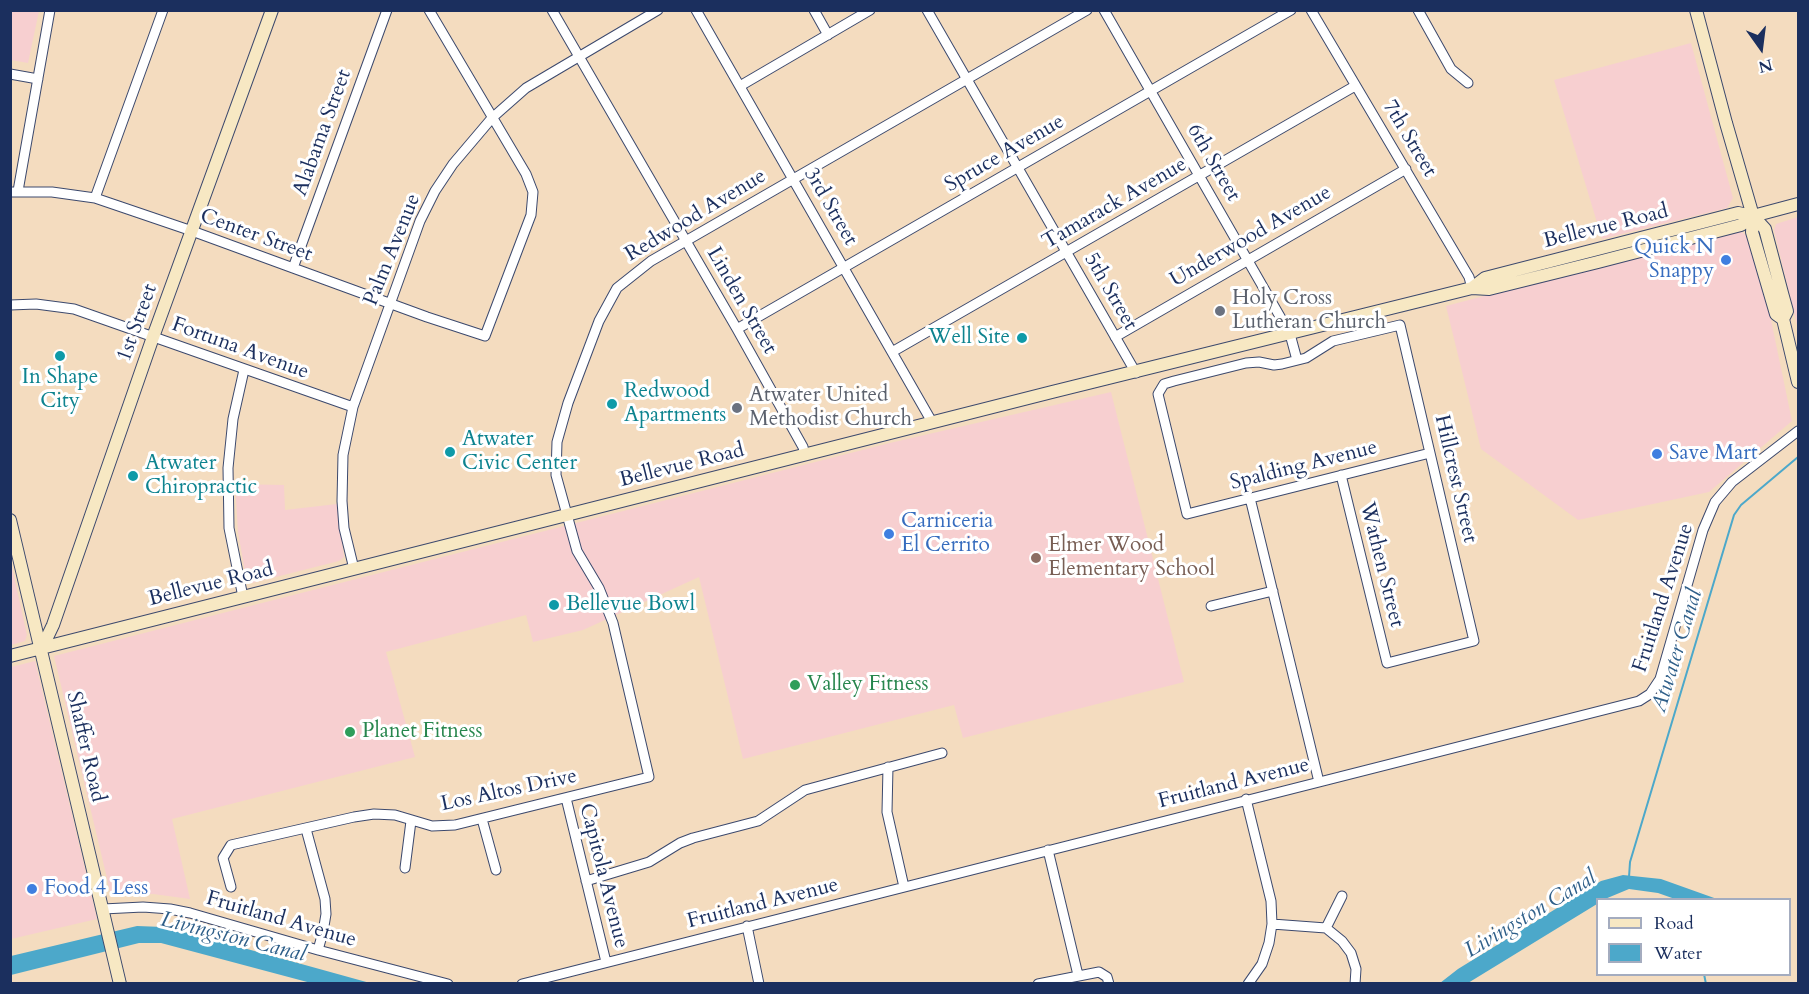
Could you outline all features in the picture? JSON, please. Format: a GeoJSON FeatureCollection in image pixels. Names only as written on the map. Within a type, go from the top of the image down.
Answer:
{"type":"FeatureCollection","features":[{"type":"Feature","properties":{"kind":"main road","name":"1st Street"},"geometry":{"type":"LineString","coordinates":[[42,648],[53,625],[153,336],[272,10]]}},
{"type":"Feature","properties":{"kind":"main road"},"geometry":{"type":"LineString","coordinates":[[1696,10],[1753,216],[1765,229],[1787,311],[1783,319],[1798,382]]}},
{"type":"Feature","properties":{"kind":"main road","name":"Bellevue Road"},"geometry":{"type":"LineString","coordinates":[[10,656],[932,422],[1472,288],[1489,289],[1623,256],[1742,225],[1753,216],[1798,204]]}},
{"type":"Feature","properties":{"kind":"main road","name":"Bellevue Road"},"geometry":{"type":"LineString","coordinates":[[1472,288],[1485,278],[1738,213],[1753,216]]}},
{"type":"Feature","properties":{"kind":"main road"},"geometry":{"type":"LineString","coordinates":[[1623,256],[1632,249],[1637,240]]}},
{"type":"Feature","properties":{"kind":"main road","name":"Shaffer Road"},"geometry":{"type":"LineString","coordinates":[[12,528],[120,984]]}},
{"type":"Feature","properties":{"kind":"street"},"geometry":{"type":"LineString","coordinates":[[14,191],[50,10]]}},
{"type":"Feature","properties":{"kind":"street"},"geometry":{"type":"LineString","coordinates":[[95,198],[163,10]]}},
{"type":"Feature","properties":{"kind":"street","name":"Alabama Street"},"geometry":{"type":"LineString","coordinates":[[293,268],[387,10]]}},
{"type":"Feature","properties":{"kind":"street"},"geometry":{"type":"LineString","coordinates":[[429,10],[492,118]]}},
{"type":"Feature","properties":{"kind":"street","name":"Linden Street"},"geometry":{"type":"LineString","coordinates":[[552,10],[737,329],[803,447],[805,455]]}},
{"type":"Feature","properties":{"kind":"street","name":"Palm Avenue"},"geometry":{"type":"LineString","coordinates":[[354,569],[344,528],[342,501],[343,455],[353,408],[420,221],[435,191],[453,164],[492,118],[526,88],[658,10]]}},
{"type":"Feature","properties":{"kind":"street","name":"3rd Street"},"geometry":{"type":"LineString","coordinates":[[696,10],[932,422]]}},
{"type":"Feature","properties":{"kind":"street"},"geometry":{"type":"LineString","coordinates":[[814,10],[828,35]]}},
{"type":"Feature","properties":{"kind":"street"},"geometry":{"type":"LineString","coordinates":[[740,86],[870,10]]}},
{"type":"Feature","properties":{"kind":"street","name":"5th Street"},"geometry":{"type":"LineString","coordinates":[[927,10],[1136,373]]}},
{"type":"Feature","properties":{"kind":"street","name":"Redwood Avenue"},"geometry":{"type":"LineString","coordinates":[[649,777],[613,623],[599,588],[577,551],[556,475],[556,442],[568,403],[599,321],[617,288],[651,261],[1087,10]]}},
{"type":"Feature","properties":{"kind":"street","name":"6th Street"},"geometry":{"type":"LineString","coordinates":[[1104,10],[1290,334],[1297,360]]}},
{"type":"Feature","properties":{"kind":"street","name":"Spruce Avenue"},"geometry":{"type":"LineString","coordinates":[[737,329],[1291,10]]}},
{"type":"Feature","properties":{"kind":"street","name":"7th Street"},"geometry":{"type":"LineString","coordinates":[[1311,10],[1469,277],[1472,288]]}},
{"type":"Feature","properties":{"kind":"street"},"geometry":{"type":"LineString","coordinates":[[1430,10],[1420,14],[1451,69],[1468,83]]}},
{"type":"Feature","properties":{"kind":"street"},"geometry":{"type":"LineString","coordinates":[[10,74],[38,79]]}},
{"type":"Feature","properties":{"kind":"street","name":"Tamarack Avenue"},"geometry":{"type":"LineString","coordinates":[[892,352],[1355,86]]}},
{"type":"Feature","properties":{"kind":"street","name":"Center Street"},"geometry":{"type":"LineString","coordinates":[[14,191],[52,192],[95,198],[485,336],[531,214],[533,192],[526,174],[492,118]]}},
{"type":"Feature","properties":{"kind":"street","name":"Underwood Avenue"},"geometry":{"type":"LineString","coordinates":[[1115,337],[1406,169]]}},
{"type":"Feature","properties":{"kind":"street","name":"Fortuna Avenue"},"geometry":{"type":"LineString","coordinates":[[10,305],[36,304],[74,309],[353,408]]}},
{"type":"Feature","properties":{"kind":"street","name":"Hillcrest Street"},"geometry":{"type":"LineString","coordinates":[[1297,360],[1306,358],[1333,341],[1400,325],[1474,641],[1387,663]]}},
{"type":"Feature","properties":{"kind":"street","name":"Spalding Avenue"},"geometry":{"type":"LineString","coordinates":[[1297,360],[1274,365],[1259,362],[1246,363],[1164,384],[1158,394],[1187,514],[1430,453]]}},
{"type":"Feature","properties":{"kind":"street"},"geometry":{"type":"LineString","coordinates":[[243,597],[230,528],[228,468],[233,419],[244,370]]}},
{"type":"Feature","properties":{"kind":"street","name":"Fruitland Avenue"},"geometry":{"type":"LineString","coordinates":[[522,984],[1639,701],[1650,694],[1660,679],[1703,530],[1715,502],[1732,482],[1798,431]]}},
{"type":"Feature","properties":{"kind":"street","name":"Wathen Street"},"geometry":{"type":"LineString","coordinates":[[1341,475],[1387,663]]}},
{"type":"Feature","properties":{"kind":"street"},"geometry":{"type":"LineString","coordinates":[[1250,498],[1319,782]]}},
{"type":"Feature","properties":{"kind":"street"},"geometry":{"type":"LineString","coordinates":[[1211,606],[1273,591]]}},
{"type":"Feature","properties":{"kind":"street"},"geometry":{"type":"LineString","coordinates":[[586,880],[649,862],[680,843],[693,838],[758,822],[805,790],[942,753]]}},
{"type":"Feature","properties":{"kind":"street"},"geometry":{"type":"LineString","coordinates":[[888,767],[887,812],[904,886]]}},
{"type":"Feature","properties":{"kind":"street","name":"Los Altos Drive"},"geometry":{"type":"LineString","coordinates":[[231,887],[223,858],[231,845],[374,814],[395,815],[432,826],[455,825],[649,777]]}},
{"type":"Feature","properties":{"kind":"street","name":"Capitola Avenue"},"geometry":{"type":"LineString","coordinates":[[566,798],[606,962]]}},
{"type":"Feature","properties":{"kind":"street"},"geometry":{"type":"LineString","coordinates":[[1246,800],[1270,901],[1272,924],[1269,944],[1262,964],[1248,984]]}},
{"type":"Feature","properties":{"kind":"street"},"geometry":{"type":"LineString","coordinates":[[482,819],[496,870]]}},
{"type":"Feature","properties":{"kind":"street"},"geometry":{"type":"LineString","coordinates":[[405,868],[411,821]]}},
{"type":"Feature","properties":{"kind":"street"},"geometry":{"type":"LineString","coordinates":[[306,829],[325,899],[324,932],[318,950]]}},
{"type":"Feature","properties":{"kind":"street"},"geometry":{"type":"LineString","coordinates":[[1048,850],[1078,975]]}},
{"type":"Feature","properties":{"kind":"street"},"geometry":{"type":"LineString","coordinates":[[1326,928],[1342,896]]}},
{"type":"Feature","properties":{"kind":"street","name":"Fruitland Avenue"},"geometry":{"type":"LineString","coordinates":[[103,909],[143,907],[170,909],[448,984]]}},
{"type":"Feature","properties":{"kind":"street"},"geometry":{"type":"LineString","coordinates":[[1272,924],[1326,928],[1342,941],[1351,953],[1356,969],[1355,984]]}},
{"type":"Feature","properties":{"kind":"street"},"geometry":{"type":"LineString","coordinates":[[747,926],[759,984]]}},
{"type":"Feature","properties":{"kind":"street"},"geometry":{"type":"LineString","coordinates":[[1038,984],[1078,975],[1104,973],[1109,984]]}},
{"type":"Feature","properties":{"kind":"shaded area"},"geometry":{"type":"Polygon","coordinates":[[[10,11],[39,11],[28,63],[11,60],[10,11]]]}},
{"type":"Feature","properties":{"kind":"shaded area"},"geometry":{"type":"Polygon","coordinates":[[[1691,43],[1733,198],[1727,208],[1602,239],[1554,80],[1691,43]]]}},
{"type":"Feature","properties":{"kind":"shaded area"},"geometry":{"type":"Polygon","coordinates":[[[1798,217],[1798,329],[1774,230],[1776,224],[1798,217]]]}},
{"type":"Feature","properties":{"kind":"shaded area"},"geometry":{"type":"Polygon","coordinates":[[[1738,229],[1748,237],[1766,296],[1792,421],[1709,492],[1578,520],[1481,449],[1446,306],[1738,229]]]}},
{"type":"Feature","properties":{"kind":"shaded area"},"geometry":{"type":"Polygon","coordinates":[[[1111,392],[1184,682],[963,738],[954,705],[743,759],[699,577],[583,630],[533,642],[526,615],[386,652],[415,757],[172,819],[190,899],[153,894],[111,895],[54,656],[890,443],[1111,392]]]}},
{"type":"Feature","properties":{"kind":"shaded area"},"geometry":{"type":"Polygon","coordinates":[[[235,484],[284,485],[285,510],[337,504],[344,557],[339,561],[252,583],[246,578],[238,532],[235,484]]]}},
{"type":"Feature","properties":{"kind":"shaded area"},"geometry":{"type":"Polygon","coordinates":[[[11,563],[27,635],[25,641],[11,645],[11,563]]]}},
{"type":"Feature","properties":{"kind":"shaded area"},"geometry":{"type":"Polygon","coordinates":[[[35,661],[97,919],[11,939],[11,667],[35,661]]]}},
{"type":"Feature","properties":{"kind":"water"},"geometry":{"type":"Polygon","coordinates":[[[1623,875],[1661,879],[1714,898],[1672,898],[1658,893],[1629,889],[1607,898],[1596,898],[1596,905],[1468,983],[1440,983],[1458,969],[1601,881],[1623,875]]]}},
{"type":"Feature","properties":{"kind":"water"},"geometry":{"type":"Polygon","coordinates":[[[137,926],[163,927],[193,934],[370,983],[311,983],[161,943],[139,943],[11,975],[11,956],[137,926]]]}},
{"type":"Feature","properties":{"kind":"waterway","name":"Atwater Canal"},"geometry":{"type":"LineString","coordinates":[[1629,877],[1630,862],[1734,515],[1741,505],[1798,457]]}},
{"type":"Feature","properties":{"kind":"waterway"},"geometry":{"type":"LineString","coordinates":[[1704,976],[1706,984]]}},
{"type":"Feature","properties":{"kind":"place","name":"Quick N Snappy"},"geometry":{"type":"Point","coordinates":[1726,260]}},
{"type":"Feature","properties":{"kind":"place","name":"Holy Cross Lutheran Church"},"geometry":{"type":"Point","coordinates":[1220,311]}},
{"type":"Feature","properties":{"kind":"place","name":"Well Site"},"geometry":{"type":"Point","coordinates":[1022,338]}},
{"type":"Feature","properties":{"kind":"place","name":"In Shape City"},"geometry":{"type":"Point","coordinates":[60,356]}},
{"type":"Feature","properties":{"kind":"place","name":"Redwood Apartments"},"geometry":{"type":"Point","coordinates":[612,404]}},
{"type":"Feature","properties":{"kind":"place","name":"Atwater United Methodist Church"},"geometry":{"type":"Point","coordinates":[737,408]}},
{"type":"Feature","properties":{"kind":"place","name":"Atwater Civic Center"},"geometry":{"type":"Point","coordinates":[450,452]}},
{"type":"Feature","properties":{"kind":"place","name":"Save Mart"},"geometry":{"type":"Point","coordinates":[1657,454]}},
{"type":"Feature","properties":{"kind":"place","name":"Atwater Chiropractic"},"geometry":{"type":"Point","coordinates":[133,476]}},
{"type":"Feature","properties":{"kind":"place","name":"Carniceria El Cerrito"},"geometry":{"type":"Point","coordinates":[889,534]}},
{"type":"Feature","properties":{"kind":"place","name":"Elmer Wood Elementary School"},"geometry":{"type":"Point","coordinates":[1036,558]}},
{"type":"Feature","properties":{"kind":"place","name":"Bellevue Bowl"},"geometry":{"type":"Point","coordinates":[554,605]}},
{"type":"Feature","properties":{"kind":"place","name":"Valley Fitness"},"geometry":{"type":"Point","coordinates":[795,685]}},
{"type":"Feature","properties":{"kind":"place","name":"Planet Fitness"},"geometry":{"type":"Point","coordinates":[350,732]}},
{"type":"Feature","properties":{"kind":"place","name":"Food 4 Less"},"geometry":{"type":"Point","coordinates":[32,889]}},
{"type":"Feature","properties":{"kind":"water label","name":"Livingston Canal"},"geometry":{"type":"Point","coordinates":[1531,915]}},
{"type":"Feature","properties":{"kind":"water label","name":"Livingston Canal"},"geometry":{"type":"Point","coordinates":[233,938]}}]}
